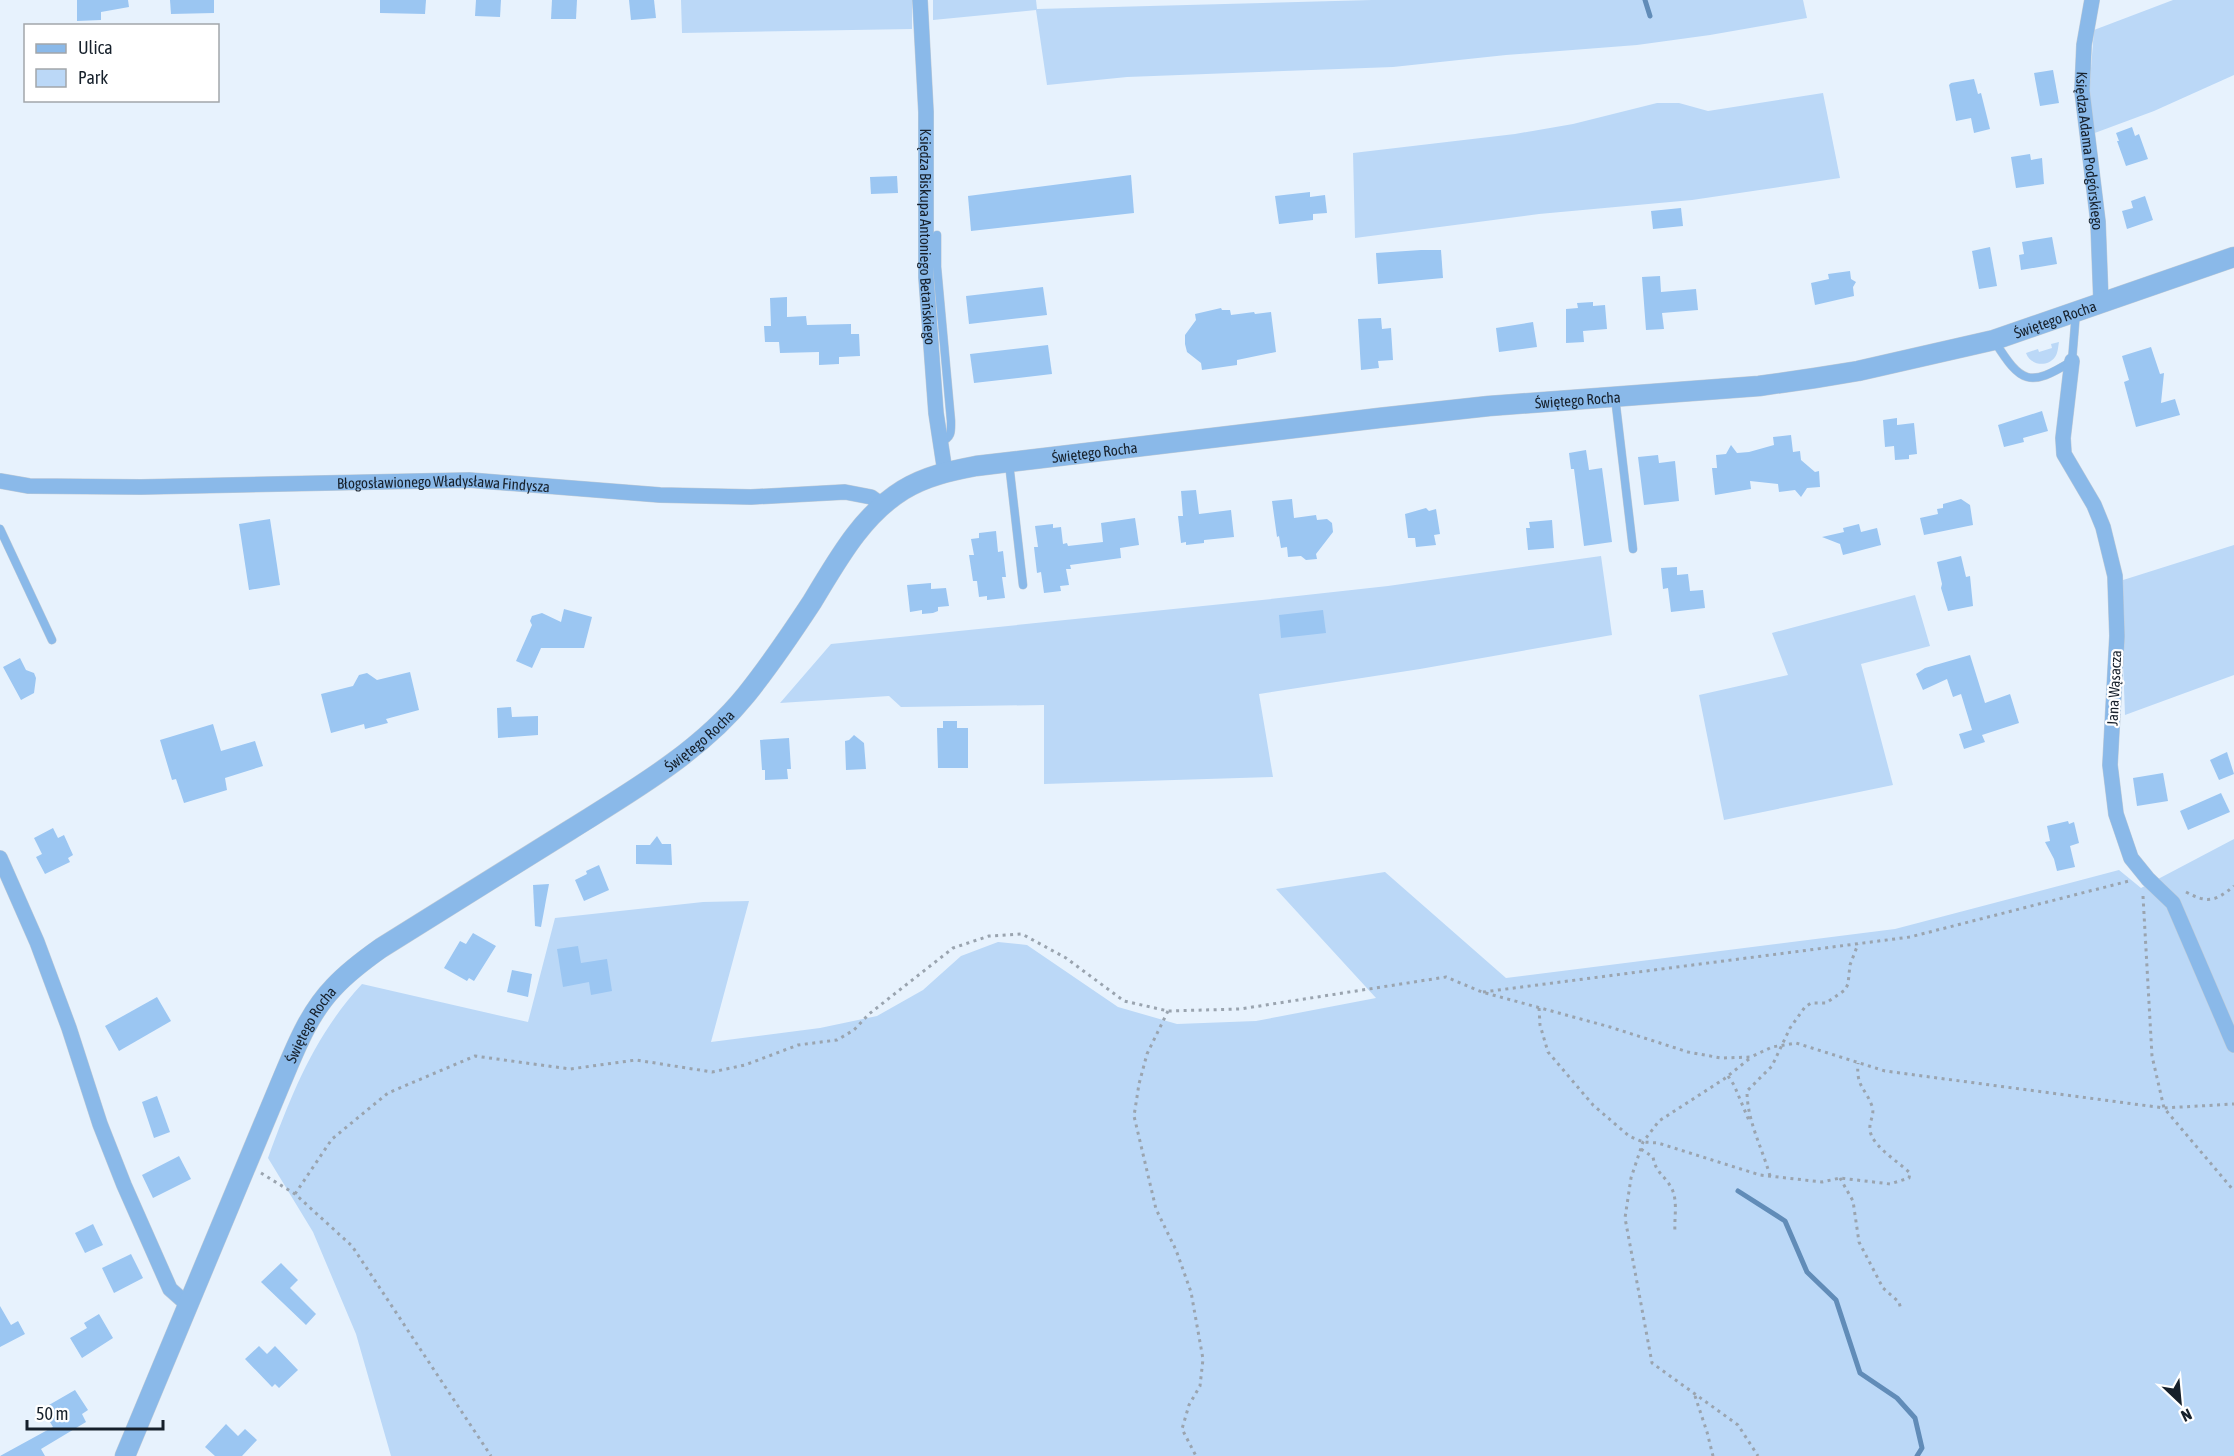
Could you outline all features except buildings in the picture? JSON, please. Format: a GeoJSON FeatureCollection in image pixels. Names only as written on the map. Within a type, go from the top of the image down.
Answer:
{"type":"FeatureCollection","features":[{"type":"Feature","properties":{"kind":"street","name":"Księdza Biskupa Antoniego Betańskiego"},"geometry":{"type":"LineString","coordinates":[[920,0],[926,112],[926,277],[935,403],[945,472]]}},
{"type":"Feature","properties":{"kind":"street","name":"Księdza Adama Podgórskiego"},"geometry":{"type":"LineString","coordinates":[[2092,0],[2084,45],[2082,91],[2098,222],[2101,302]]}},
{"type":"Feature","properties":{"kind":"street","name":"Świętego Rocha"},"geometry":{"type":"LineString","coordinates":[[125,1456],[302,1035],[316,1010],[333,988],[381,948],[654,776],[708,732],[745,697],[782,648],[854,537],[882,505],[922,480],[945,472],[1008,462],[1390,417],[1489,406],[1759,386],[1868,369],[1994,340],[2234,257]]}},
{"type":"Feature","properties":{"kind":"street","name":"Jana Wąsacza"},"geometry":{"type":"LineString","coordinates":[[2072,361],[2063,438],[2064,454],[2094,505],[2111,552],[2115,576],[2117,636],[2110,765],[2116,814],[2131,858],[2143,875],[2173,903],[2181,918],[2234,1045]]}},
{"type":"Feature","properties":{"kind":"street","name":"Błogosławionego Władysława Findysza"},"geometry":{"type":"LineString","coordinates":[[0,481],[29,486],[141,487],[469,480],[660,495],[752,497],[845,492],[871,497],[882,505]]}},
{"type":"Feature","properties":{"kind":"street"},"geometry":{"type":"LineString","coordinates":[[0,858],[37,942],[69,1028],[100,1124],[124,1185],[170,1289],[188,1305]]}},
{"type":"Feature","properties":{"kind":"lane"},"geometry":{"type":"LineString","coordinates":[[937,235],[937,267],[951,421],[951,434],[948,439],[941,442]]}},
{"type":"Feature","properties":{"kind":"lane","name":"Jana Wąsacza"},"geometry":{"type":"LineString","coordinates":[[2072,361],[2076,311]]}},
{"type":"Feature","properties":{"kind":"lane"},"geometry":{"type":"LineString","coordinates":[[1994,340],[2011,366],[2021,375],[2033,379],[2051,374],[2072,361]]}},
{"type":"Feature","properties":{"kind":"lane"},"geometry":{"type":"LineString","coordinates":[[1616,398],[1633,549]]}},
{"type":"Feature","properties":{"kind":"lane"},"geometry":{"type":"LineString","coordinates":[[1008,462],[1023,585]]}},
{"type":"Feature","properties":{"kind":"lane"},"geometry":{"type":"LineString","coordinates":[[0,529],[52,640]]}},
{"type":"Feature","properties":{"kind":"path"},"geometry":{"type":"LineString","coordinates":[[1482,993],[1910,938],[2143,875],[2152,1056],[2164,1108],[2234,1191]]}},
{"type":"Feature","properties":{"kind":"path"},"geometry":{"type":"LineString","coordinates":[[2159,889],[2180,889],[2197,898],[2210,900],[2220,898],[2234,886]]}},
{"type":"Feature","properties":{"kind":"path"},"geometry":{"type":"LineString","coordinates":[[295,1194],[332,1139],[388,1093],[475,1056],[570,1070],[636,1060],[712,1072],[745,1065],[798,1045],[837,1040],[854,1030],[869,1014],[953,948],[989,936],[1022,934],[1066,958],[1124,1001],[1168,1011],[1240,1009],[1446,977],[1482,993],[1688,1052],[1721,1058],[1751,1058]]}},
{"type":"Feature","properties":{"kind":"path"},"geometry":{"type":"LineString","coordinates":[[1753,1128],[1747,1102],[1747,1090],[1772,1066],[1780,1046],[1805,1007],[1811,1003],[1826,1003],[1845,990],[1850,965],[1858,944]]}},
{"type":"Feature","properties":{"kind":"path"},"geometry":{"type":"LineString","coordinates":[[1539,1008],[1543,1038],[1548,1052],[1593,1105],[1629,1136],[1760,1175],[1822,1182],[1840,1178],[1890,1184],[1909,1178],[1910,1173],[1873,1139],[1870,1130],[1874,1113],[1858,1082],[1858,1063]]}},
{"type":"Feature","properties":{"kind":"path"},"geometry":{"type":"LineString","coordinates":[[1168,1011],[1147,1054],[1138,1084],[1134,1116],[1156,1209],[1176,1250],[1191,1292],[1203,1359],[1200,1386],[1189,1405],[1182,1429],[1196,1456]]}},
{"type":"Feature","properties":{"kind":"path"},"geometry":{"type":"LineString","coordinates":[[1758,1456],[1738,1425],[1652,1363],[1625,1218],[1631,1179],[1643,1142],[1659,1120],[1728,1076],[1751,1058],[1772,1047],[1796,1043],[1885,1071],[2164,1108],[2234,1104]]}},
{"type":"Feature","properties":{"kind":"path"},"geometry":{"type":"LineString","coordinates":[[1728,1076],[1753,1128],[1770,1176]]}},
{"type":"Feature","properties":{"kind":"path"},"geometry":{"type":"LineString","coordinates":[[1641,1149],[1653,1157],[1655,1168],[1672,1189],[1675,1199],[1675,1232]]}},
{"type":"Feature","properties":{"kind":"path"},"geometry":{"type":"LineString","coordinates":[[247,1165],[295,1194],[352,1246],[491,1456]]}},
{"type":"Feature","properties":{"kind":"path"},"geometry":{"type":"LineString","coordinates":[[1840,1178],[1853,1201],[1859,1242],[1883,1288],[1899,1302],[1901,1310]]}},
{"type":"Feature","properties":{"kind":"path"},"geometry":{"type":"LineString","coordinates":[[1694,1394],[1713,1456]]}},
{"type":"Feature","properties":{"kind":"green space"},"geometry":{"type":"Polygon","coordinates":[[[681,0],[912,0],[912,29],[682,33],[681,0]]]}},
{"type":"Feature","properties":{"kind":"green space"},"geometry":{"type":"Polygon","coordinates":[[[933,0],[1036,0],[1037,9],[1372,0],[1803,0],[1807,18],[1637,45],[1506,55],[1393,67],[1127,77],[1047,85],[1036,10],[933,20],[933,0]]]}},
{"type":"Feature","properties":{"kind":"green space"},"geometry":{"type":"Polygon","coordinates":[[[2173,0],[2234,0],[2234,75],[2154,111],[2092,134],[2088,107],[2094,30],[2173,0]]]}},
{"type":"Feature","properties":{"kind":"green space"},"geometry":{"type":"Polygon","coordinates":[[[1823,93],[1840,178],[1692,200],[1539,214],[1355,238],[1353,153],[1515,134],[1573,124],[1657,103],[1679,103],[1708,111],[1823,93]]]}},
{"type":"Feature","properties":{"kind":"green space"},"geometry":{"type":"Polygon","coordinates":[[[2059,342],[2056,355],[2048,363],[2039,364],[2031,360],[2026,353],[2052,348],[2051,344],[2059,342]]]}},
{"type":"Feature","properties":{"kind":"green space"},"geometry":{"type":"Polygon","coordinates":[[[2234,545],[2234,675],[2125,715],[2120,581],[2234,545]]]}},
{"type":"Feature","properties":{"kind":"green space"},"geometry":{"type":"Polygon","coordinates":[[[1601,556],[1612,635],[1420,669],[1259,694],[1273,777],[1044,784],[1044,705],[901,707],[889,696],[780,703],[831,644],[1388,586],[1601,556]]]}},
{"type":"Feature","properties":{"kind":"green space"},"geometry":{"type":"Polygon","coordinates":[[[1915,595],[1930,646],[1861,664],[1893,785],[1724,820],[1699,695],[1788,675],[1772,633],[1915,595]]]}},
{"type":"Feature","properties":{"kind":"green space"},"geometry":{"type":"Polygon","coordinates":[[[2234,839],[2234,1456],[391,1456],[356,1334],[313,1232],[268,1158],[286,1111],[317,1045],[330,1024],[362,984],[528,1022],[555,918],[703,902],[749,901],[711,1042],[820,1028],[877,1016],[923,990],[961,956],[998,942],[1027,945],[1118,1007],[1177,1024],[1256,1021],[1376,998],[1276,889],[1385,872],[1506,978],[1895,929],[2119,870],[2141,888],[2234,839]]]}},
{"type":"Feature","properties":{"kind":"waterway"},"geometry":{"type":"LineString","coordinates":[[1645,0],[1650,16]]}},
{"type":"Feature","properties":{"kind":"waterway"},"geometry":{"type":"LineString","coordinates":[[1738,1191],[1785,1221],[1807,1272],[1836,1300],[1860,1373],[1897,1398],[1915,1418],[1922,1448],[1917,1456]]}}]}
